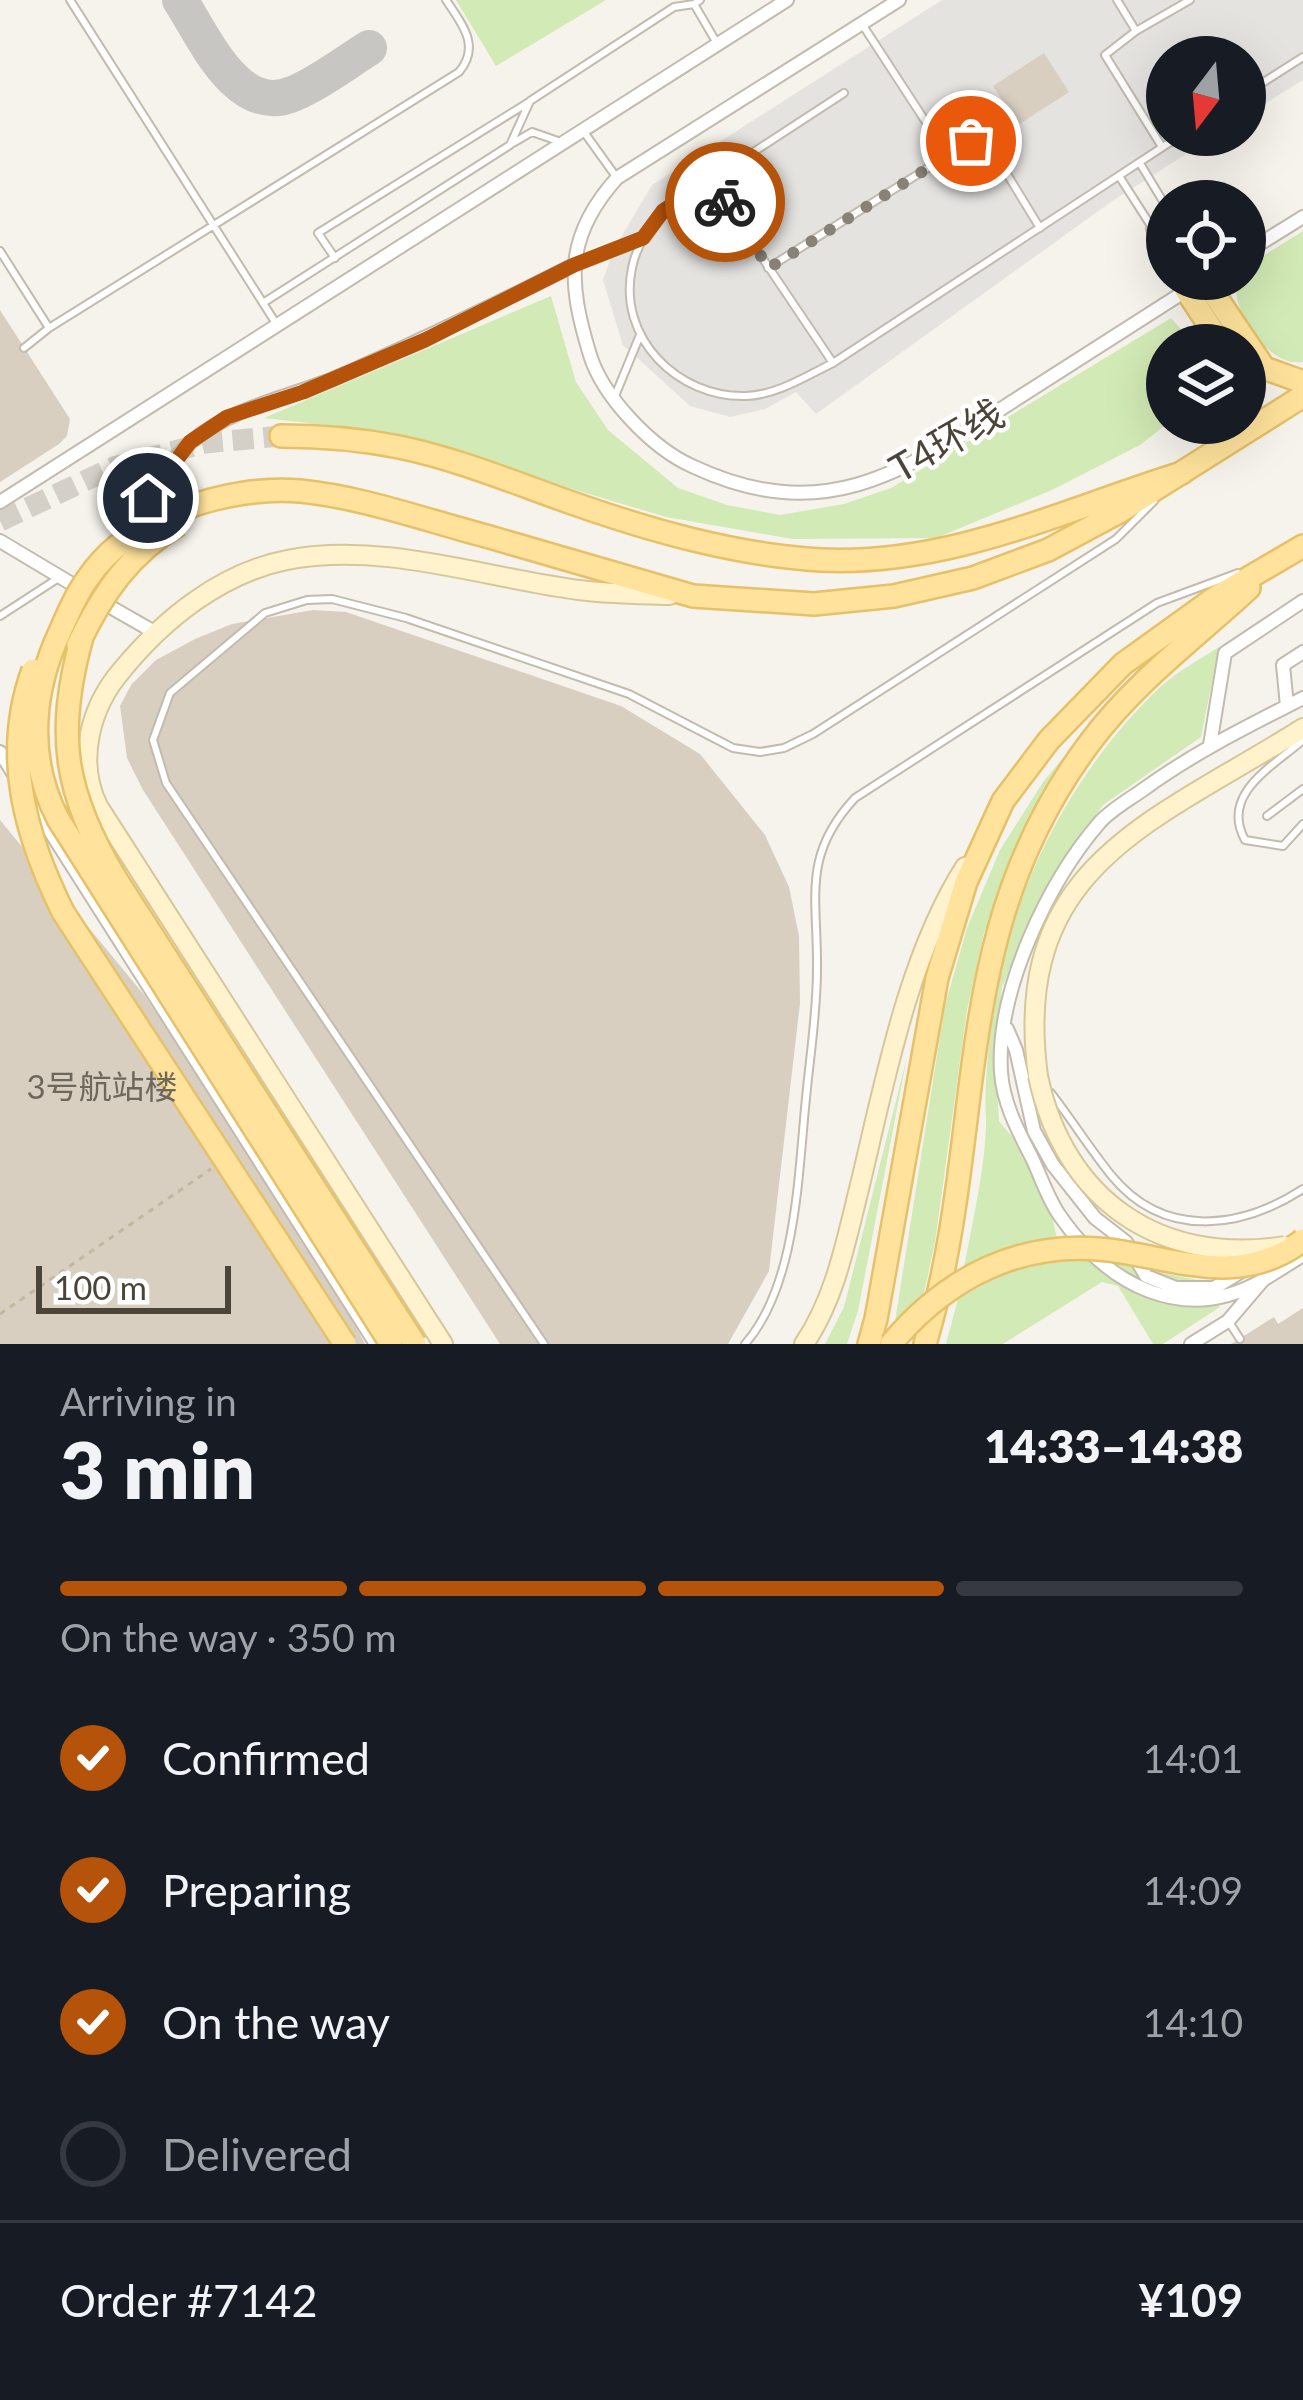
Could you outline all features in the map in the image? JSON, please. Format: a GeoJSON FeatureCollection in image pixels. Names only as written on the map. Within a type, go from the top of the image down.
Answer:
{"type":"FeatureCollection","features":[{"type":"Feature","properties":{"kind":"main road"},"geometry":{"type":"LineString","coordinates":[[1209,300],[1264,368],[1303,382]]}},
{"type":"Feature","properties":{"kind":"main road"},"geometry":{"type":"LineString","coordinates":[[443,1344],[91,792],[86,759],[98,709],[116,677],[156,633],[233,578],[290,559],[394,560],[577,590],[814,604],[933,589],[1048,550],[1303,396]]}},
{"type":"Feature","properties":{"kind":"main road"},"geometry":{"type":"LineString","coordinates":[[281,436],[339,437],[401,447],[678,536],[768,555],[825,560],[908,556],[982,542],[1182,473]]}},
{"type":"Feature","properties":{"kind":"main road"},"geometry":{"type":"LineString","coordinates":[[1213,453],[1219,444]]}},
{"type":"Feature","properties":{"kind":"main road"},"geometry":{"type":"LineString","coordinates":[[345,1344],[63,912],[33,843],[18,764],[24,697],[50,633],[144,528],[176,512],[275,491],[316,494],[486,536],[693,596]]}},
{"type":"Feature","properties":{"kind":"main road"},"geometry":{"type":"LineString","coordinates":[[58,819],[48,762],[51,723],[82,637],[108,590],[140,551],[221,500]]}},
{"type":"Feature","properties":{"kind":"main road"},"geometry":{"type":"LineString","coordinates":[[804,1344],[836,1275],[883,1089],[925,951],[953,887],[1024,770],[1123,664],[1216,597],[1303,546]]}},
{"type":"Feature","properties":{"kind":"main road"},"geometry":{"type":"LineString","coordinates":[[925,1344],[950,1230],[978,1012],[995,936],[1020,863],[1054,794],[1117,709],[1276,563]]}},
{"type":"Feature","properties":{"kind":"main road"},"geometry":{"type":"LineString","coordinates":[[91,587],[52,650],[38,703],[39,772],[58,819],[391,1344]]}},
{"type":"Feature","properties":{"kind":"main road"},"geometry":{"type":"LineString","coordinates":[[82,637],[65,737],[70,780],[84,822],[415,1344]]}},
{"type":"Feature","properties":{"kind":"main road"},"geometry":{"type":"LineString","coordinates":[[1303,728],[1136,830],[1080,880],[1054,922],[1040,963],[1033,1027],[1049,1120],[1070,1162],[1112,1206],[1164,1237],[1224,1251],[1255,1251],[1303,1240]]}},
{"type":"Feature","properties":{"kind":"main road"},"geometry":{"type":"LineString","coordinates":[[868,1344],[937,978],[982,839]]}},
{"type":"Feature","properties":{"kind":"main road"},"geometry":{"type":"LineString","coordinates":[[891,1344],[943,1292],[1023,1254],[1107,1250],[1226,1269],[1268,1261],[1303,1240]]}},
{"type":"Feature","properties":{"kind":"street"},"geometry":{"type":"LineString","coordinates":[[0,502],[787,0]]}},
{"type":"Feature","properties":{"kind":"street","name":"T4环线"},"geometry":{"type":"LineString","coordinates":[[899,0],[617,178],[592,205],[574,265],[577,310],[594,365],[637,427],[675,459],[720,479],[757,490],[842,490],[921,461],[1167,300]]}},
{"type":"Feature","properties":{"kind":"street"},"geometry":{"type":"LineString","coordinates":[[1266,240],[1303,217]]}},
{"type":"Feature","properties":{"kind":"street"},"geometry":{"type":"LineString","coordinates":[[91,587],[190,442],[227,417],[303,392],[425,340],[574,265]]}},
{"type":"Feature","properties":{"kind":"street"},"geometry":{"type":"LineString","coordinates":[[0,541],[60,578],[91,587],[156,633]]}},
{"type":"Feature","properties":{"kind":"street"},"geometry":{"type":"LineString","coordinates":[[1210,745],[1225,653],[1303,601]]}},
{"type":"Feature","properties":{"kind":"street"},"geometry":{"type":"LineString","coordinates":[[1287,706],[1283,665],[1303,652]]}},
{"type":"Feature","properties":{"kind":"street"},"geometry":{"type":"LineString","coordinates":[[1303,698],[1210,745],[1102,819],[1048,896],[1012,984],[1001,1071],[1009,1111],[1059,1214],[1108,1271],[1186,1301],[1221,1298],[1303,1255]]}},
{"type":"Feature","properties":{"kind":"street"},"geometry":{"type":"LineString","coordinates":[[0,752],[376,1344]]}},
{"type":"Feature","properties":{"kind":"street"},"geometry":{"type":"LineString","coordinates":[[1006,1028],[1016,1050],[1034,1131],[1053,1165],[1095,1219],[1126,1242],[1146,1276],[1176,1288],[1214,1288],[1303,1230]]}},
{"type":"Feature","properties":{"kind":"street"},"geometry":{"type":"LineString","coordinates":[[1191,1344],[1228,1321],[1263,1280]]}},
{"type":"Feature","properties":{"kind":"lane"},"geometry":{"type":"LineString","coordinates":[[70,0],[277,325]]}},
{"type":"Feature","properties":{"kind":"lane"},"geometry":{"type":"LineString","coordinates":[[24,348],[459,72],[469,61],[471,43],[446,0]]}},
{"type":"Feature","properties":{"kind":"lane"},"geometry":{"type":"LineString","coordinates":[[1118,0],[1136,31]]}},
{"type":"Feature","properties":{"kind":"lane"},"geometry":{"type":"LineString","coordinates":[[1146,121],[1105,55],[1190,0]]}},
{"type":"Feature","properties":{"kind":"lane"},"geometry":{"type":"LineString","coordinates":[[334,258],[318,233],[674,8],[697,2],[718,45]]}},
{"type":"Feature","properties":{"kind":"lane"},"geometry":{"type":"LineString","coordinates":[[862,24],[948,156]]}},
{"type":"Feature","properties":{"kind":"lane"},"geometry":{"type":"LineString","coordinates":[[1266,81],[1303,57]]}},
{"type":"Feature","properties":{"kind":"lane"},"geometry":{"type":"LineString","coordinates":[[844,93],[663,211],[643,238],[631,269],[631,303],[640,335],[659,363],[686,383],[718,395],[751,396],[784,387],[833,363],[1150,156]]}},
{"type":"Feature","properties":{"kind":"lane"},"geometry":{"type":"LineString","coordinates":[[511,145],[530,101]]}},
{"type":"Feature","properties":{"kind":"lane"},"geometry":{"type":"LineString","coordinates":[[263,303],[532,132],[565,143]]}},
{"type":"Feature","properties":{"kind":"lane"},"geometry":{"type":"LineString","coordinates":[[583,132],[617,178]]}},
{"type":"Feature","properties":{"kind":"lane"},"geometry":{"type":"LineString","coordinates":[[769,268],[980,139],[988,143],[1040,228]]}},
{"type":"Feature","properties":{"kind":"lane"},"geometry":{"type":"LineString","coordinates":[[1140,163],[1150,180]]}},
{"type":"Feature","properties":{"kind":"lane"},"geometry":{"type":"LineString","coordinates":[[1119,176],[1146,218]]}},
{"type":"Feature","properties":{"kind":"lane"},"geometry":{"type":"LineString","coordinates":[[710,179],[833,363]]}},
{"type":"Feature","properties":{"kind":"lane"},"geometry":{"type":"LineString","coordinates":[[574,265],[643,238]]}},
{"type":"Feature","properties":{"kind":"lane"},"geometry":{"type":"LineString","coordinates":[[0,251],[49,328]]}},
{"type":"Feature","properties":{"kind":"lane"},"geometry":{"type":"LineString","coordinates":[[615,396],[640,335]]}},
{"type":"Feature","properties":{"kind":"lane"},"geometry":{"type":"LineString","coordinates":[[544,1344],[166,783],[153,740],[170,693],[266,613],[289,602],[332,599],[406,618],[629,694],[733,748],[760,752],[784,748],[813,734],[1115,539],[1182,473]]}},
{"type":"Feature","properties":{"kind":"lane"},"geometry":{"type":"LineString","coordinates":[[745,1344],[766,1313],[785,1253],[816,992],[816,865],[823,839],[837,817],[855,798],[1157,603],[1210,581],[1276,563]]}},
{"type":"Feature","properties":{"kind":"lane"},"geometry":{"type":"LineString","coordinates":[[0,616],[60,578]]}},
{"type":"Feature","properties":{"kind":"lane"},"geometry":{"type":"LineString","coordinates":[[1303,740],[1240,798],[1236,823],[1245,840],[1283,846],[1303,824]]}},
{"type":"Feature","properties":{"kind":"lane"},"geometry":{"type":"LineString","coordinates":[[1267,816],[1303,789]]}},
{"type":"Feature","properties":{"kind":"lane"},"geometry":{"type":"LineString","coordinates":[[1038,1076],[1113,1177],[1162,1212],[1196,1221],[1238,1220],[1303,1189]]}},
{"type":"Feature","properties":{"kind":"lane"},"geometry":{"type":"LineString","coordinates":[[1228,1321],[1240,1339]]}},
{"type":"Feature","properties":{"kind":"path"},"geometry":{"type":"LineString","coordinates":[[0,1314],[211,1168]]}},
{"type":"Feature","properties":{"kind":"green space"},"geometry":{"type":"Polygon","coordinates":[[[456,0],[606,0],[496,66],[456,0]]]}},
{"type":"Feature","properties":{"kind":"green space"},"geometry":{"type":"Polygon","coordinates":[[[1303,231],[1303,362],[1277,356],[1266,348],[1266,324],[1248,324],[1239,307],[1238,300],[1266,300],[1266,254],[1303,231]]]}},
{"type":"Feature","properties":{"kind":"green space"},"geometry":{"type":"Polygon","coordinates":[[[551,296],[576,382],[608,430],[678,488],[727,505],[780,515],[844,504],[891,488],[1146,333],[1146,440],[1052,490],[936,538],[793,539],[666,517],[379,431],[264,418],[551,296]]]}},
{"type":"Feature","properties":{"kind":"green space"},"geometry":{"type":"Polygon","coordinates":[[[1219,647],[1201,737],[1103,805],[1043,892],[1002,987],[995,1057],[999,1121],[1018,1144],[1052,1216],[1057,1239],[1004,1251],[963,1273],[984,1154],[992,1019],[1012,926],[1028,882],[1071,798],[1126,722],[1166,682],[1219,647]]]}},
{"type":"Feature","properties":{"kind":"green space"},"geometry":{"type":"Polygon","coordinates":[[[1097,717],[1047,786],[1012,856],[984,933],[967,1010],[935,1242],[922,1302],[893,1334],[945,1005],[967,928],[1000,850],[1043,782],[1097,717]]]}},
{"type":"Feature","properties":{"kind":"green space"},"geometry":{"type":"Polygon","coordinates":[[[907,1057],[858,1311],[847,1344],[825,1344],[844,1307],[907,1057]]]}},
{"type":"Feature","properties":{"kind":"green space"},"geometry":{"type":"Polygon","coordinates":[[[1057,1260],[1107,1261],[1211,1283],[1210,1294],[1220,1307],[1163,1344],[1153,1344],[1118,1286],[1102,1282],[1003,1344],[946,1344],[958,1299],[1006,1272],[1057,1260]]]}},
{"type":"Feature","properties":{"kind":"shaded area"},"geometry":{"type":"Polygon","coordinates":[[[942,0],[1303,0],[1303,80],[1266,103],[1266,36],[1146,36],[1146,156],[1183,156],[1111,202],[816,414],[796,392],[765,409],[730,417],[690,406],[623,345],[603,280],[614,249],[652,185],[942,0]]]}},
{"type":"Feature","properties":{"kind":"building"},"geometry":{"type":"Polygon","coordinates":[[[1044,53],[1069,92],[1018,125],[993,86],[1044,53]]]}},
{"type":"Feature","properties":{"kind":"building"},"geometry":{"type":"Polygon","coordinates":[[[0,310],[70,419],[67,436],[59,444],[0,482],[0,310]]]}},
{"type":"Feature","properties":{"kind":"building"},"geometry":{"type":"Polygon","coordinates":[[[313,610],[346,612],[621,706],[700,754],[765,835],[789,887],[799,936],[800,1003],[769,1271],[728,1344],[500,1344],[143,790],[127,758],[120,706],[131,685],[156,660],[195,639],[232,624],[313,610]]]}},
{"type":"Feature","properties":{"kind":"building"},"geometry":{"type":"Polygon","coordinates":[[[0,820],[145,996],[329,1275],[365,1344],[0,1344],[0,820]]]}},
{"type":"Feature","properties":{"kind":"building"},"geometry":{"type":"Polygon","coordinates":[[[1303,1308],[1303,1344],[1231,1344],[1274,1317],[1278,1324],[1303,1308]]]}},
{"type":"Feature","properties":{"kind":"taxiway"},"geometry":{"type":"LineString","coordinates":[[180,0],[225,70],[256,95],[275,98],[295,93],[369,48]]}},
{"type":"Feature","properties":{"kind":"tunnel"},"geometry":{"type":"LineString","coordinates":[[0,521],[114,467],[205,443],[281,436]]}},
{"type":"Feature","properties":{"kind":"way so far"},"geometry":{"type":"LineString","coordinates":[[725,202],[769,268],[971,141]]}},
{"type":"Feature","properties":{"kind":"route"},"geometry":{"type":"LineString","coordinates":[[148,498],[190,442],[227,417],[303,392],[425,340],[574,265],[643,238],[663,211],[710,179],[725,202]]}}]}
